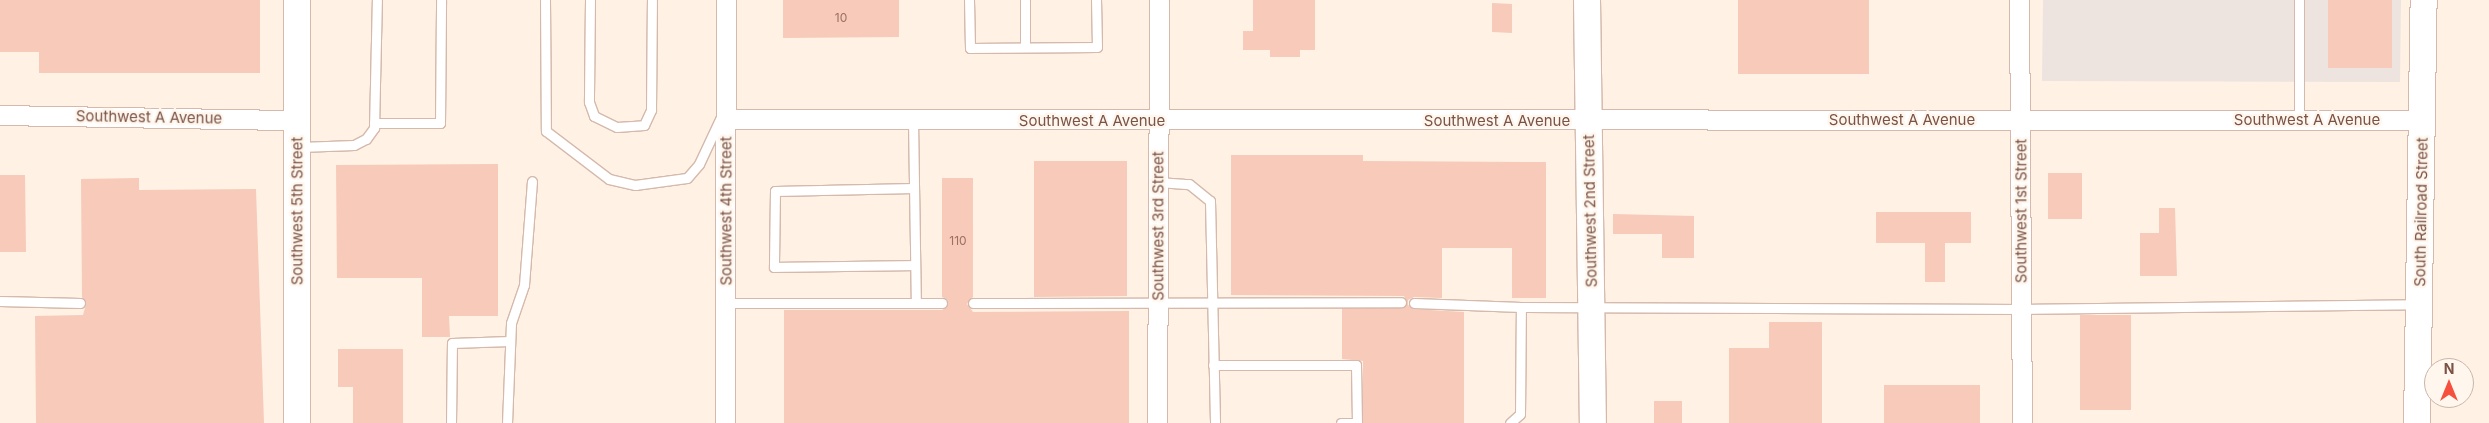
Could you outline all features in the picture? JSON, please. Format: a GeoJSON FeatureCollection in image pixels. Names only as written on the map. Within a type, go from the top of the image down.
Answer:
{"type":"FeatureCollection","features":[{"type":"Feature","properties":{"kind":"street","name":"Southwest 5th Street"},"geometry":{"type":"LineString","coordinates":[[297,0],[297,423]]}},
{"type":"Feature","properties":{"kind":"street","name":"Southwest 4th Street"},"geometry":{"type":"LineString","coordinates":[[725,423],[726,0]]}},
{"type":"Feature","properties":{"kind":"street","name":"Southwest 3rd Street"},"geometry":{"type":"LineString","coordinates":[[1157,423],[1159,0]]}},
{"type":"Feature","properties":{"kind":"street","name":"Southwest 2nd Street"},"geometry":{"type":"LineString","coordinates":[[1587,0],[1593,307],[1593,423]]}},
{"type":"Feature","properties":{"kind":"street","name":"Southwest 1st Street"},"geometry":{"type":"LineString","coordinates":[[2019,0],[2022,423]]}},
{"type":"Feature","properties":{"kind":"street","name":"South Railroad Street"},"geometry":{"type":"LineString","coordinates":[[2417,423],[2424,0]]}},
{"type":"Feature","properties":{"kind":"street","name":"Southwest A Avenue"},"geometry":{"type":"LineString","coordinates":[[726,113],[913,120],[2422,120]]}},
{"type":"Feature","properties":{"kind":"street","name":"Southwest A Avenue"},"geometry":{"type":"LineString","coordinates":[[0,115],[298,120]]}},
{"type":"Feature","properties":{"kind":"lane"},"geometry":{"type":"LineString","coordinates":[[298,147],[354,145],[366,139],[374,123],[377,0]]}},
{"type":"Feature","properties":{"kind":"lane"},"geometry":{"type":"LineString","coordinates":[[374,123],[440,123],[441,0]]}},
{"type":"Feature","properties":{"kind":"lane"},"geometry":{"type":"LineString","coordinates":[[545,0],[546,131],[609,178],[635,185],[687,178],[700,164],[726,113]]}},
{"type":"Feature","properties":{"kind":"lane"},"geometry":{"type":"LineString","coordinates":[[590,0],[589,102],[594,116],[617,127],[644,125],[651,110],[652,0]]}},
{"type":"Feature","properties":{"kind":"lane"},"geometry":{"type":"LineString","coordinates":[[969,0],[970,48],[1097,47],[1096,0]]}},
{"type":"Feature","properties":{"kind":"lane"},"geometry":{"type":"LineString","coordinates":[[1025,47],[1026,0]]}},
{"type":"Feature","properties":{"kind":"lane"},"geometry":{"type":"LineString","coordinates":[[2299,0],[2299,120]]}},
{"type":"Feature","properties":{"kind":"lane"},"geometry":{"type":"LineString","coordinates":[[913,120],[916,303]]}},
{"type":"Feature","properties":{"kind":"lane"},"geometry":{"type":"LineString","coordinates":[[507,423],[511,323],[524,285],[532,181]]}},
{"type":"Feature","properties":{"kind":"lane"},"geometry":{"type":"LineString","coordinates":[[1158,182],[1190,184],[1210,201],[1215,423]]}},
{"type":"Feature","properties":{"kind":"lane"},"geometry":{"type":"LineString","coordinates":[[914,188],[775,191],[774,267],[915,265]]}},
{"type":"Feature","properties":{"kind":"lane"},"geometry":{"type":"LineString","coordinates":[[0,301],[80,303]]}},
{"type":"Feature","properties":{"kind":"lane"},"geometry":{"type":"LineString","coordinates":[[973,304],[1401,302]]}},
{"type":"Feature","properties":{"kind":"lane"},"geometry":{"type":"LineString","coordinates":[[725,304],[942,303]]}},
{"type":"Feature","properties":{"kind":"lane"},"geometry":{"type":"LineString","coordinates":[[1414,303],[1521,307],[2021,309],[2419,304]]}},
{"type":"Feature","properties":{"kind":"lane"},"geometry":{"type":"LineString","coordinates":[[1510,423],[1520,414],[1521,307]]}},
{"type":"Feature","properties":{"kind":"lane"},"geometry":{"type":"LineString","coordinates":[[451,423],[452,342],[510,341]]}},
{"type":"Feature","properties":{"kind":"lane"},"geometry":{"type":"LineString","coordinates":[[1213,365],[1356,365],[1357,423],[1341,423]]}},
{"type":"Feature","properties":{"kind":"shaded area"},"geometry":{"type":"Polygon","coordinates":[[[2043,0],[2401,0],[2400,82],[2042,81],[2043,0]]]}},
{"type":"Feature","properties":{"kind":"building"},"geometry":{"type":"Polygon","coordinates":[[[0,0],[260,0],[260,73],[39,73],[39,52],[0,52],[0,0]]]}},
{"type":"Feature","properties":{"kind":"building"},"geometry":{"type":"Polygon","coordinates":[[[783,0],[899,0],[899,37],[783,38],[783,0]]]}},
{"type":"Feature","properties":{"kind":"building"},"geometry":{"type":"Polygon","coordinates":[[[1253,0],[1315,0],[1315,50],[1300,50],[1300,57],[1270,57],[1270,50],[1243,50],[1243,31],[1253,31],[1253,0]]]}},
{"type":"Feature","properties":{"kind":"building"},"geometry":{"type":"Polygon","coordinates":[[[1738,0],[1869,0],[1869,74],[1738,74],[1738,0]]]}},
{"type":"Feature","properties":{"kind":"building"},"geometry":{"type":"Polygon","coordinates":[[[2328,0],[2392,0],[2392,68],[2328,68],[2328,0]]]}},
{"type":"Feature","properties":{"kind":"building"},"geometry":{"type":"Polygon","coordinates":[[[1492,3],[1512,4],[1512,33],[1492,32],[1492,3]]]}},
{"type":"Feature","properties":{"kind":"building"},"geometry":{"type":"Polygon","coordinates":[[[1231,155],[1363,155],[1363,161],[1546,162],[1546,298],[1512,298],[1512,248],[1442,248],[1442,298],[1414,297],[1408,300],[1408,305],[1413,309],[1464,312],[1464,423],[1363,423],[1363,361],[1342,359],[1342,308],[1402,308],[1407,302],[1404,296],[1231,295],[1231,155]]]}},
{"type":"Feature","properties":{"kind":"building"},"geometry":{"type":"Polygon","coordinates":[[[1034,161],[1127,161],[1127,296],[1034,297],[1034,161]]]}},
{"type":"Feature","properties":{"kind":"building"},"geometry":{"type":"Polygon","coordinates":[[[498,164],[498,316],[449,316],[450,337],[422,337],[422,278],[337,278],[336,165],[498,164]]]}},
{"type":"Feature","properties":{"kind":"building"},"geometry":{"type":"Polygon","coordinates":[[[2048,173],[2082,173],[2082,219],[2048,219],[2048,173]]]}},
{"type":"Feature","properties":{"kind":"building"},"geometry":{"type":"Polygon","coordinates":[[[0,175],[25,175],[26,252],[0,252],[0,175]]]}},
{"type":"Feature","properties":{"kind":"building"},"geometry":{"type":"Polygon","coordinates":[[[139,178],[139,190],[256,189],[264,423],[36,423],[35,316],[83,315],[86,304],[82,297],[81,179],[139,178]]]}},
{"type":"Feature","properties":{"kind":"building"},"geometry":{"type":"Polygon","coordinates":[[[942,178],[973,178],[973,297],[967,304],[973,312],[1129,311],[1129,423],[784,423],[784,310],[942,310],[947,307],[948,300],[942,297],[942,178]]]}},
{"type":"Feature","properties":{"kind":"building"},"geometry":{"type":"Polygon","coordinates":[[[2159,208],[2175,208],[2177,276],[2140,276],[2140,233],[2159,233],[2159,208]]]}},
{"type":"Feature","properties":{"kind":"building"},"geometry":{"type":"Polygon","coordinates":[[[1876,212],[1971,212],[1971,243],[1945,243],[1945,282],[1925,282],[1925,243],[1876,243],[1876,212]]]}},
{"type":"Feature","properties":{"kind":"building"},"geometry":{"type":"Polygon","coordinates":[[[1613,214],[1694,216],[1694,258],[1662,258],[1662,234],[1613,234],[1613,214]]]}},
{"type":"Feature","properties":{"kind":"building"},"geometry":{"type":"Polygon","coordinates":[[[2080,315],[2131,315],[2131,410],[2080,410],[2080,315]]]}},
{"type":"Feature","properties":{"kind":"building"},"geometry":{"type":"Polygon","coordinates":[[[1769,322],[1822,322],[1822,423],[1729,423],[1729,348],[1769,348],[1769,322]]]}},
{"type":"Feature","properties":{"kind":"building"},"geometry":{"type":"Polygon","coordinates":[[[338,349],[403,349],[403,423],[353,423],[353,387],[338,387],[338,349]]]}},
{"type":"Feature","properties":{"kind":"building"},"geometry":{"type":"Polygon","coordinates":[[[1884,385],[1980,385],[1980,423],[1884,423],[1884,385]]]}},
{"type":"Feature","properties":{"kind":"building"},"geometry":{"type":"Polygon","coordinates":[[[1654,401],[1682,401],[1682,423],[1654,423],[1654,401]]]}}]}
